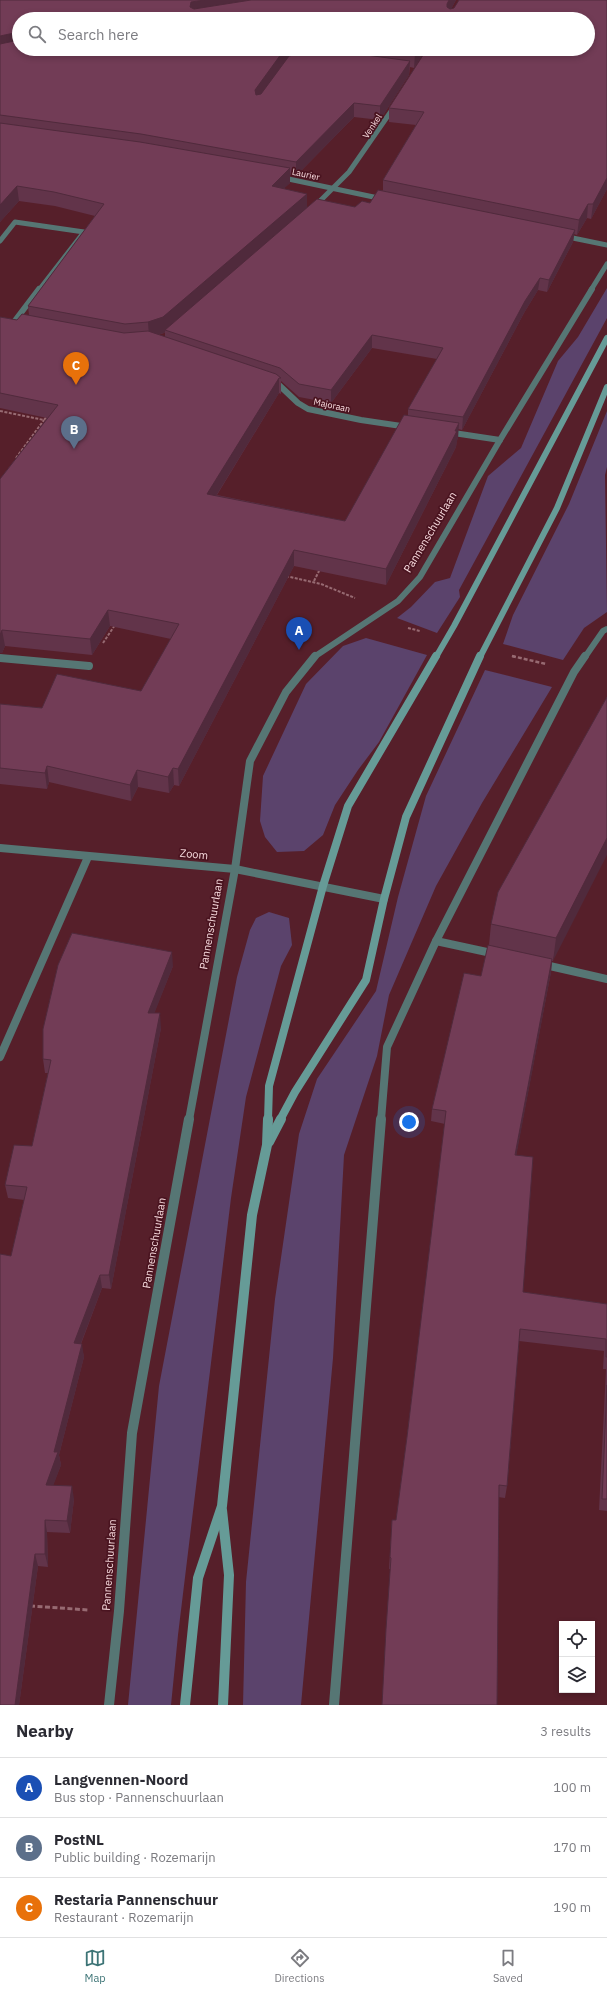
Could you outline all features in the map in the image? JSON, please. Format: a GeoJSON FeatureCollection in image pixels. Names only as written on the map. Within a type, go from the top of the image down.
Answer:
{"type":"FeatureCollection","features":[{"type":"Feature","properties":{"kind":"main road"},"geometry":{"type":"LineString","coordinates":[[223,1705],[229,1575],[222,1506],[252,1215],[267,1145],[269,1086],[323,886],[348,806],[454,626],[607,338]]}},
{"type":"Feature","properties":{"kind":"main road"},"geometry":{"type":"LineString","coordinates":[[267,1145],[295,1092],[366,980],[384,899],[406,817],[484,648],[557,508],[607,387]]}},
{"type":"Feature","properties":{"kind":"main road"},"geometry":{"type":"LineString","coordinates":[[185,1705],[198,1578],[222,1506]]}},
{"type":"Feature","properties":{"kind":"street","name":"Venkel"},"geometry":{"type":"LineString","coordinates":[[310,211],[335,189],[359,160],[396,103]]}},
{"type":"Feature","properties":{"kind":"street","name":"Laurier"},"geometry":{"type":"LineString","coordinates":[[274,176],[389,200]]}},
{"type":"Feature","properties":{"kind":"street"},"geometry":{"type":"LineString","coordinates":[[0,241],[16,222],[84,232],[14,322]]}},
{"type":"Feature","properties":{"kind":"street"},"geometry":{"type":"LineString","coordinates":[[554,235],[607,245]]}},
{"type":"Feature","properties":{"kind":"street","name":"Pannenschuurlaan"},"geometry":{"type":"LineString","coordinates":[[109,1705],[119,1611],[132,1433],[235,869],[250,761],[286,692],[312,658],[398,601],[420,577],[500,440],[607,264]]}},
{"type":"Feature","properties":{"kind":"street"},"geometry":{"type":"LineString","coordinates":[[7,321],[21,324]]}},
{"type":"Feature","properties":{"kind":"street","name":"Majoraan"},"geometry":{"type":"LineString","coordinates":[[264,380],[279,385],[298,403],[308,409],[361,420],[415,428]]}},
{"type":"Feature","properties":{"kind":"street"},"geometry":{"type":"LineString","coordinates":[[438,431],[500,440]]}},
{"type":"Feature","properties":{"kind":"street"},"geometry":{"type":"LineString","coordinates":[[334,1705],[387,1047],[436,941],[574,672],[603,631],[607,629]]}},
{"type":"Feature","properties":{"kind":"street"},"geometry":{"type":"LineString","coordinates":[[0,658],[89,666]]}},
{"type":"Feature","properties":{"kind":"street","name":"Zoom"},"geometry":{"type":"LineString","coordinates":[[0,848],[235,869],[384,899]]}},
{"type":"Feature","properties":{"kind":"street"},"geometry":{"type":"LineString","coordinates":[[0,1057],[88,857]]}},
{"type":"Feature","properties":{"kind":"street"},"geometry":{"type":"LineString","coordinates":[[436,941],[506,956]]}},
{"type":"Feature","properties":{"kind":"street"},"geometry":{"type":"LineString","coordinates":[[530,961],[607,979]]}},
{"type":"Feature","properties":{"kind":"path"},"geometry":{"type":"LineString","coordinates":[[0,411],[44,420]]}},
{"type":"Feature","properties":{"kind":"path"},"geometry":{"type":"LineString","coordinates":[[13,462],[51,412]]}},
{"type":"Feature","properties":{"kind":"path"},"geometry":{"type":"LineString","coordinates":[[314,581],[321,567]]}},
{"type":"Feature","properties":{"kind":"path"},"geometry":{"type":"LineString","coordinates":[[283,576],[314,581],[336,588],[380,613]]}},
{"type":"Feature","properties":{"kind":"path"},"geometry":{"type":"LineString","coordinates":[[89,666],[118,620]]}},
{"type":"Feature","properties":{"kind":"path"},"geometry":{"type":"LineString","coordinates":[[507,654],[574,672]]}},
{"type":"Feature","properties":{"kind":"path"},"geometry":{"type":"LineString","coordinates":[[24,1606],[119,1611]]}},
{"type":"Feature","properties":{"kind":"shaded area"},"geometry":{"type":"Polygon","coordinates":[[[607,288],[607,318],[459,590],[460,597],[437,633],[397,618],[411,607],[435,582],[450,578],[488,476],[521,448],[558,361],[578,337],[607,288]]]}},
{"type":"Feature","properties":{"kind":"shaded area"},"geometry":{"type":"Polygon","coordinates":[[[607,411],[607,467],[605,475],[607,612],[584,628],[563,660],[503,644],[513,615],[569,504],[607,411]]]}},
{"type":"Feature","properties":{"kind":"shaded area"},"geometry":{"type":"Polygon","coordinates":[[[366,638],[427,655],[379,742],[335,805],[323,835],[304,851],[277,852],[265,837],[260,821],[263,776],[306,684],[343,646],[366,638]]]}},
{"type":"Feature","properties":{"kind":"shaded area"},"geometry":{"type":"Polygon","coordinates":[[[485,670],[552,687],[482,803],[436,886],[389,995],[377,1056],[344,1155],[333,1358],[301,1705],[243,1705],[246,1582],[275,1299],[299,1134],[317,1079],[376,991],[398,897],[426,796],[485,670]]]}},
{"type":"Feature","properties":{"kind":"shaded area"},"geometry":{"type":"Polygon","coordinates":[[[269,912],[289,918],[292,945],[281,966],[246,1097],[231,1198],[178,1635],[171,1705],[128,1705],[159,1386],[237,977],[250,930],[256,918],[269,912]]]}},
{"type":"Feature","properties":{"kind":"building"},"geometry":{"type":"Polygon","coordinates":[[[0,0],[205,0],[191,2],[190,7],[194,9],[251,0],[449,0],[447,7],[450,9],[454,8],[459,0],[607,0],[607,178],[593,204],[588,204],[579,220],[383,180],[424,112],[389,108],[422,56],[595,56],[595,12],[12,12],[12,33],[0,36],[0,0]]]}},
{"type":"Feature","properties":{"kind":"building"},"geometry":{"type":"Polygon","coordinates":[[[12,41],[12,56],[280,56],[255,90],[256,95],[261,94],[289,56],[374,56],[410,61],[380,106],[354,103],[296,162],[141,134],[0,115],[0,44],[12,41]]]}},
{"type":"Feature","properties":{"kind":"building"},"geometry":{"type":"Polygon","coordinates":[[[0,123],[140,142],[290,168],[272,186],[307,194],[163,317],[148,322],[125,324],[28,306],[104,204],[54,192],[17,186],[0,205],[0,123]]]}},
{"type":"Feature","properties":{"kind":"building"},"geometry":{"type":"Polygon","coordinates":[[[378,190],[575,230],[549,280],[540,278],[525,301],[463,417],[408,409],[443,348],[372,335],[331,390],[299,384],[280,368],[165,330],[317,199],[355,207],[362,201],[370,203],[378,190]]]}},
{"type":"Feature","properties":{"kind":"building"},"geometry":{"type":"Polygon","coordinates":[[[22,314],[124,333],[148,331],[276,374],[281,378],[279,378],[207,494],[345,521],[404,415],[459,423],[455,431],[457,431],[386,569],[294,550],[178,769],[173,768],[168,777],[137,770],[130,785],[47,766],[45,773],[0,768],[0,704],[42,708],[57,674],[141,691],[179,624],[108,610],[90,639],[2,630],[0,635],[0,479],[58,405],[0,393],[0,317],[17,320],[22,314]]]}},
{"type":"Feature","properties":{"kind":"building"},"geometry":{"type":"Polygon","coordinates":[[[607,697],[607,838],[556,938],[491,924],[498,892],[607,697]]]}},
{"type":"Feature","properties":{"kind":"building"},"geometry":{"type":"Polygon","coordinates":[[[72,933],[172,952],[148,1013],[160,1013],[109,1275],[100,1275],[74,1343],[82,1344],[54,1452],[58,1452],[46,1485],[72,1486],[67,1521],[45,1520],[45,1554],[35,1554],[15,1705],[0,1705],[0,1254],[11,1256],[27,1187],[5,1185],[14,1145],[32,1146],[51,1060],[43,1059],[43,1029],[58,965],[72,933]]]}},
{"type":"Feature","properties":{"kind":"building"},"geometry":{"type":"Polygon","coordinates":[[[488,945],[552,959],[515,1155],[533,1157],[523,1292],[607,1304],[607,1357],[606,1339],[520,1329],[507,1486],[499,1485],[497,1705],[382,1705],[392,1520],[396,1520],[407,1437],[446,1111],[432,1109],[464,973],[481,976],[488,945]]]}},
{"type":"Feature","properties":{"kind":"building"},"geometry":{"type":"Polygon","coordinates":[[[607,1385],[607,1499],[602,1499],[607,1385]]]}},
{"type":"Feature","properties":{"kind":"place","name":"Restaria Pannenschuur"},"geometry":{"type":"Point","coordinates":[76,385]}},
{"type":"Feature","properties":{"kind":"place","name":"PostNL"},"geometry":{"type":"Point","coordinates":[74,449]}},
{"type":"Feature","properties":{"kind":"place","name":"Langvennen-Noord"},"geometry":{"type":"Point","coordinates":[299,650]}}]}
